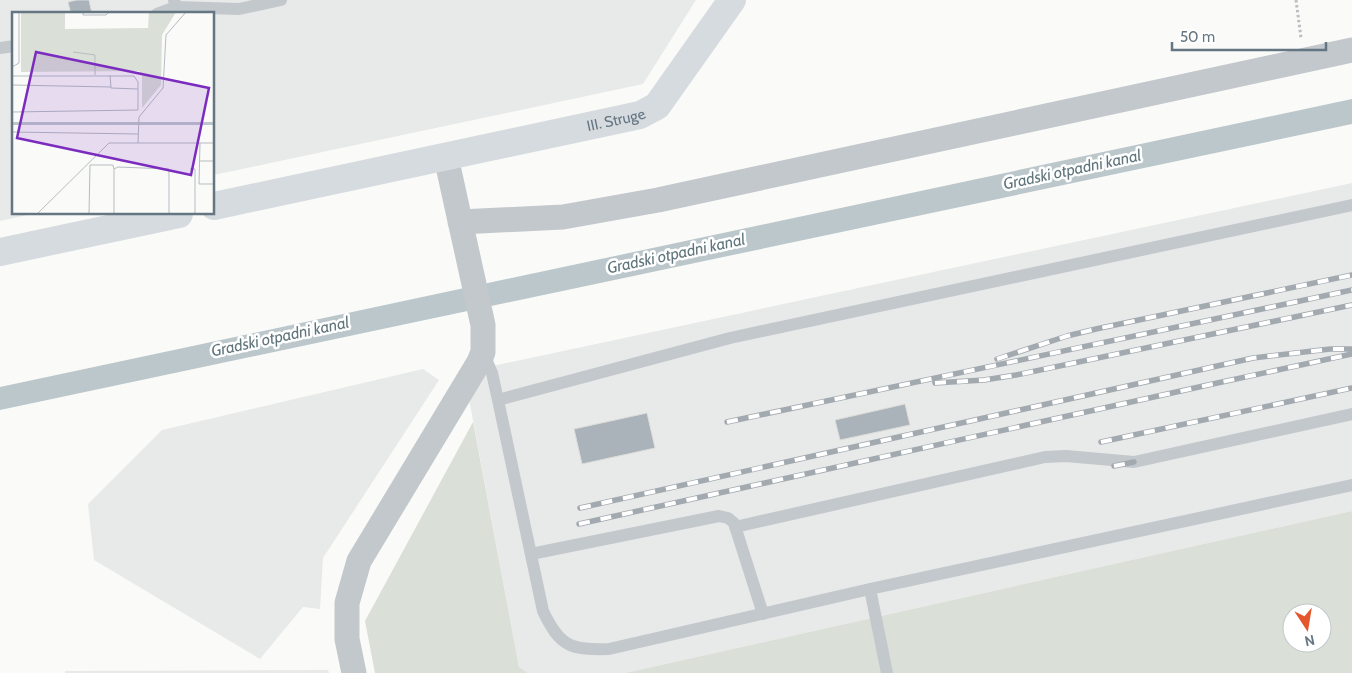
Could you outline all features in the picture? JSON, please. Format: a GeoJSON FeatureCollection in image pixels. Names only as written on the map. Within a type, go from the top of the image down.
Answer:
{"type":"FeatureCollection","features":[{"type":"Feature","properties":{"kind":"street","name":"III. Struge"},"geometry":{"type":"LineString","coordinates":[[215,206],[640,115],[657,106],[732,0]]}},
{"type":"Feature","properties":{"kind":"street"},"geometry":{"type":"LineString","coordinates":[[460,222],[563,217],[658,200],[1352,50]]}},
{"type":"Feature","properties":{"kind":"street"},"geometry":{"type":"LineString","coordinates":[[354,673],[347,639],[347,602],[359,561],[483,352],[483,325],[446,157]]}},
{"type":"Feature","properties":{"kind":"street"},"geometry":{"type":"LineString","coordinates":[[0,252],[174,215]]}},
{"type":"Feature","properties":{"kind":"lane"},"geometry":{"type":"LineString","coordinates":[[161,12],[175,4],[239,9],[281,0]]}},
{"type":"Feature","properties":{"kind":"lane"},"geometry":{"type":"LineString","coordinates":[[498,400],[730,338],[1352,205]]}},
{"type":"Feature","properties":{"kind":"lane"},"geometry":{"type":"LineString","coordinates":[[483,352],[492,372],[543,611],[552,630],[564,642],[584,650],[609,649],[1352,485]]}},
{"type":"Feature","properties":{"kind":"lane"},"geometry":{"type":"LineString","coordinates":[[736,527],[1045,458],[1066,456],[1134,462],[1352,414]]}},
{"type":"Feature","properties":{"kind":"lane"},"geometry":{"type":"LineString","coordinates":[[531,554],[719,516],[728,518],[736,527],[764,614]]}},
{"type":"Feature","properties":{"kind":"lane"},"geometry":{"type":"LineString","coordinates":[[870,590],[887,673]]}},
{"type":"Feature","properties":{"kind":"path"},"geometry":{"type":"LineString","coordinates":[[1296,0],[1304,60]]}},
{"type":"Feature","properties":{"kind":"shaded area"},"geometry":{"type":"Polygon","coordinates":[[[0,0],[696,0],[643,84],[215,175],[215,12],[12,12],[12,215],[27,215],[0,221],[0,0]]]}},
{"type":"Feature","properties":{"kind":"shaded area"},"geometry":{"type":"Polygon","coordinates":[[[1352,183],[1352,511],[625,673],[528,673],[519,667],[464,372],[1352,183]]]}},
{"type":"Feature","properties":{"kind":"shaded area"},"geometry":{"type":"Polygon","coordinates":[[[423,369],[439,380],[323,558],[320,609],[303,607],[260,659],[94,560],[88,504],[162,430],[423,369]]]}},
{"type":"Feature","properties":{"kind":"shaded area"},"geometry":{"type":"Polygon","coordinates":[[[473,422],[519,667],[528,673],[375,673],[365,621],[473,422]]]}},
{"type":"Feature","properties":{"kind":"shaded area"},"geometry":{"type":"Polygon","coordinates":[[[1352,511],[1352,673],[625,673],[1352,511]]]}},
{"type":"Feature","properties":{"kind":"shaded area"},"geometry":{"type":"Polygon","coordinates":[[[328,670],[329,673],[65,673],[65,671],[328,670]]]}},
{"type":"Feature","properties":{"kind":"water","name":"Gradski otpadni kanal"},"geometry":{"type":"Polygon","coordinates":[[[1352,99],[1352,124],[0,410],[0,387],[1352,99]]]}},
{"type":"Feature","properties":{"kind":"building"},"geometry":{"type":"Polygon","coordinates":[[[89,0],[92,12],[70,12],[68,2],[89,0]]]}},
{"type":"Feature","properties":{"kind":"building"},"geometry":{"type":"Polygon","coordinates":[[[905,404],[910,425],[840,440],[835,420],[905,404]]]}},
{"type":"Feature","properties":{"kind":"building"},"geometry":{"type":"Polygon","coordinates":[[[647,413],[655,448],[582,464],[574,429],[647,413]]]}},
{"type":"Feature","properties":{"kind":"railway"},"geometry":{"type":"LineString","coordinates":[[997,359],[1067,336],[1096,329],[1352,275]]}},
{"type":"Feature","properties":{"kind":"railway"},"geometry":{"type":"LineString","coordinates":[[727,422],[1352,290]]}},
{"type":"Feature","properties":{"kind":"railway"},"geometry":{"type":"LineString","coordinates":[[935,383],[984,380],[1016,375],[1352,305]]}},
{"type":"Feature","properties":{"kind":"railway"},"geometry":{"type":"LineString","coordinates":[[580,508],[1253,358],[1330,349],[1351,349]]}},
{"type":"Feature","properties":{"kind":"railway"},"geometry":{"type":"LineString","coordinates":[[579,524],[1352,354]]}},
{"type":"Feature","properties":{"kind":"railway"},"geometry":{"type":"LineString","coordinates":[[1101,442],[1352,388]]}},
{"type":"Feature","properties":{"kind":"railway"},"geometry":{"type":"LineString","coordinates":[[1114,466],[1134,462]]}}]}
